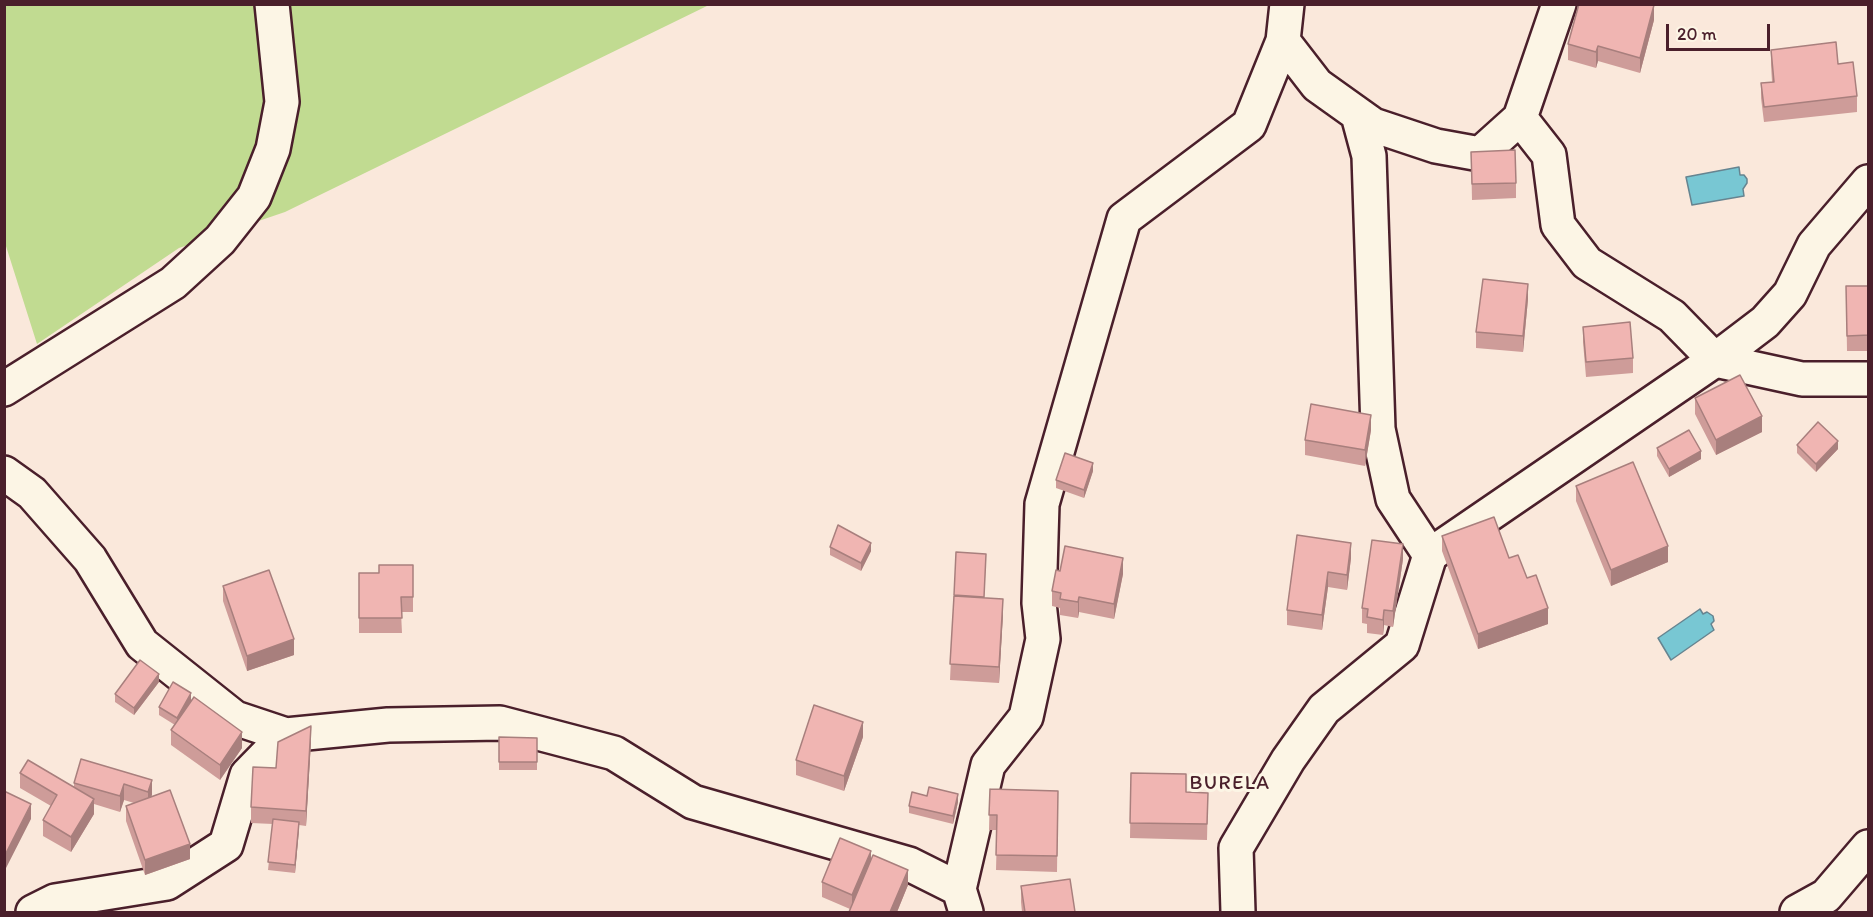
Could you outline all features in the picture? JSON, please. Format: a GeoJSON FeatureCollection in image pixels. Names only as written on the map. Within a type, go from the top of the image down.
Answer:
{"type":"FeatureCollection","features":[{"type":"Feature","properties":{"kind":"street"},"geometry":{"type":"LineString","coordinates":[[4,389],[173,283],[220,240],[254,198],[273,149],[282,102],[272,4]]}},
{"type":"Feature","properties":{"kind":"street"},"geometry":{"type":"LineString","coordinates":[[4,473],[32,493],[90,559],[142,644],[235,718],[286,735],[388,725],[500,723],[614,753],[693,802],[909,864],[963,901],[988,765],[1026,717],[1043,639],[1039,603],[1042,504],[1124,219],[1249,125],[1283,41],[1287,4]]}},
{"type":"Feature","properties":{"kind":"street"},"geometry":{"type":"LineString","coordinates":[[1283,41],[1317,85],[1373,125],[1436,146],[1480,154],[1520,118],[1559,4]]}},
{"type":"Feature","properties":{"kind":"street"},"geometry":{"type":"LineString","coordinates":[[1358,115],[1369,156],[1378,429],[1393,499],[1430,555]]}},
{"type":"Feature","properties":{"kind":"street"},"geometry":{"type":"LineString","coordinates":[[1520,118],[1549,155],[1558,225],[1587,263],[1672,316],[1715,360],[1802,379],[1869,379]]}},
{"type":"Feature","properties":{"kind":"street"},"geometry":{"type":"LineString","coordinates":[[1238,912],[1236,848],[1288,760],[1324,709],[1402,645],[1430,555],[1715,360],[1765,322],[1790,294],[1814,245],[1869,182]]}},
{"type":"Feature","properties":{"kind":"street"},"geometry":{"type":"LineString","coordinates":[[33,912],[55,901],[167,883],[226,845],[248,775],[286,735]]}},
{"type":"Feature","properties":{"kind":"street"},"geometry":{"type":"LineString","coordinates":[[1797,912],[1826,896],[1869,847]]}},
{"type":"Feature","properties":{"kind":"green space"},"geometry":{"type":"Polygon","coordinates":[[[4,5],[709,5],[285,212],[179,248],[37,344],[5,243],[4,5]]]}},
{"type":"Feature","properties":{"kind":"water"},"geometry":{"type":"Polygon","coordinates":[[[1739,167],[1740,175],[1744,175],[1747,179],[1743,189],[1744,196],[1692,205],[1686,177],[1739,167]]]}},
{"type":"Feature","properties":{"kind":"water"},"geometry":{"type":"Polygon","coordinates":[[[1700,609],[1703,614],[1707,612],[1713,616],[1714,621],[1711,624],[1714,630],[1671,660],[1658,638],[1700,609]]]}},
{"type":"Feature","properties":{"kind":"building"},"geometry":{"type":"Polygon","coordinates":[[[1579,4],[1654,5],[1640,58],[1598,46],[1596,52],[1568,44],[1579,4]]]}},
{"type":"Feature","properties":{"kind":"building"},"geometry":{"type":"Polygon","coordinates":[[[1836,42],[1838,64],[1853,62],[1857,96],[1764,107],[1761,83],[1774,82],[1771,50],[1836,42]]]}},
{"type":"Feature","properties":{"kind":"building"},"geometry":{"type":"Polygon","coordinates":[[[1515,150],[1516,183],[1472,184],[1471,152],[1515,150]]]}},
{"type":"Feature","properties":{"kind":"building"},"geometry":{"type":"Polygon","coordinates":[[[1483,279],[1528,284],[1523,336],[1476,332],[1483,279]]]}},
{"type":"Feature","properties":{"kind":"building"},"geometry":{"type":"Polygon","coordinates":[[[1846,286],[1869,286],[1869,335],[1847,336],[1846,286]]]}},
{"type":"Feature","properties":{"kind":"building"},"geometry":{"type":"Polygon","coordinates":[[[1630,322],[1633,358],[1586,362],[1583,327],[1630,322]]]}},
{"type":"Feature","properties":{"kind":"building"},"geometry":{"type":"Polygon","coordinates":[[[1740,375],[1762,416],[1716,440],[1695,398],[1740,375]]]}},
{"type":"Feature","properties":{"kind":"building"},"geometry":{"type":"Polygon","coordinates":[[[1311,404],[1371,415],[1365,450],[1305,440],[1311,404]]]}},
{"type":"Feature","properties":{"kind":"building"},"geometry":{"type":"Polygon","coordinates":[[[1818,422],[1838,441],[1816,464],[1797,445],[1818,422]]]}},
{"type":"Feature","properties":{"kind":"building"},"geometry":{"type":"Polygon","coordinates":[[[1689,430],[1701,451],[1669,469],[1657,448],[1689,430]]]}},
{"type":"Feature","properties":{"kind":"building"},"geometry":{"type":"Polygon","coordinates":[[[1065,453],[1093,463],[1084,490],[1056,480],[1065,453]]]}},
{"type":"Feature","properties":{"kind":"building"},"geometry":{"type":"Polygon","coordinates":[[[1633,462],[1668,546],[1611,570],[1576,486],[1633,462]]]}},
{"type":"Feature","properties":{"kind":"building"},"geometry":{"type":"Polygon","coordinates":[[[1494,517],[1509,558],[1518,555],[1527,578],[1536,575],[1548,608],[1478,634],[1442,536],[1494,517]]]}},
{"type":"Feature","properties":{"kind":"building"},"geometry":{"type":"Polygon","coordinates":[[[838,525],[871,543],[861,563],[830,547],[838,525]]]}},
{"type":"Feature","properties":{"kind":"building"},"geometry":{"type":"Polygon","coordinates":[[[1297,535],[1351,543],[1347,575],[1328,572],[1322,615],[1287,610],[1297,535]]]}},
{"type":"Feature","properties":{"kind":"building"},"geometry":{"type":"Polygon","coordinates":[[[1372,540],[1403,544],[1393,611],[1384,610],[1383,620],[1367,617],[1368,609],[1362,608],[1372,540]]]}},
{"type":"Feature","properties":{"kind":"building"},"geometry":{"type":"Polygon","coordinates":[[[1065,546],[1123,558],[1114,604],[1079,597],[1078,602],[1060,599],[1061,593],[1052,591],[1056,570],[1060,571],[1065,546]]]}},
{"type":"Feature","properties":{"kind":"building"},"geometry":{"type":"Polygon","coordinates":[[[956,552],[986,554],[984,597],[954,595],[956,552]]]}},
{"type":"Feature","properties":{"kind":"building"},"geometry":{"type":"Polygon","coordinates":[[[379,565],[413,565],[413,597],[401,597],[402,618],[359,618],[359,573],[379,573],[379,565]]]}},
{"type":"Feature","properties":{"kind":"building"},"geometry":{"type":"Polygon","coordinates":[[[269,570],[294,639],[247,656],[223,586],[269,570]]]}},
{"type":"Feature","properties":{"kind":"building"},"geometry":{"type":"Polygon","coordinates":[[[954,596],[1003,599],[999,667],[950,664],[954,596]]]}},
{"type":"Feature","properties":{"kind":"building"},"geometry":{"type":"Polygon","coordinates":[[[140,660],[159,674],[134,708],[115,694],[140,660]]]}},
{"type":"Feature","properties":{"kind":"building"},"geometry":{"type":"Polygon","coordinates":[[[173,682],[191,693],[177,718],[159,707],[173,682]]]}},
{"type":"Feature","properties":{"kind":"building"},"geometry":{"type":"Polygon","coordinates":[[[194,697],[242,732],[220,765],[171,730],[194,697]]]}},
{"type":"Feature","properties":{"kind":"building"},"geometry":{"type":"Polygon","coordinates":[[[814,705],[863,722],[844,776],[796,760],[814,705]]]}},
{"type":"Feature","properties":{"kind":"building"},"geometry":{"type":"Polygon","coordinates":[[[311,726],[306,811],[251,807],[253,767],[276,768],[278,742],[311,726]]]}},
{"type":"Feature","properties":{"kind":"building"},"geometry":{"type":"Polygon","coordinates":[[[499,737],[537,738],[537,762],[499,762],[499,737]]]}},
{"type":"Feature","properties":{"kind":"building"},"geometry":{"type":"Polygon","coordinates":[[[81,759],[152,780],[148,792],[124,784],[120,796],[74,783],[81,759]]]}},
{"type":"Feature","properties":{"kind":"building"},"geometry":{"type":"Polygon","coordinates":[[[28,760],[94,799],[71,837],[43,820],[57,795],[20,773],[28,760]]]}},
{"type":"Feature","properties":{"kind":"building"},"geometry":{"type":"Polygon","coordinates":[[[1131,773],[1186,774],[1186,792],[1208,793],[1207,824],[1130,823],[1131,773]]]}},
{"type":"Feature","properties":{"kind":"building"},"geometry":{"type":"Polygon","coordinates":[[[929,787],[958,794],[953,816],[909,806],[912,792],[927,796],[929,787]]]}},
{"type":"Feature","properties":{"kind":"building"},"geometry":{"type":"Polygon","coordinates":[[[990,789],[1058,791],[1057,856],[996,855],[997,815],[989,815],[990,789]]]}},
{"type":"Feature","properties":{"kind":"building"},"geometry":{"type":"Polygon","coordinates":[[[170,790],[190,844],[145,860],[126,806],[170,790]]]}},
{"type":"Feature","properties":{"kind":"building"},"geometry":{"type":"Polygon","coordinates":[[[4,791],[31,804],[4,857],[4,791]]]}},
{"type":"Feature","properties":{"kind":"building"},"geometry":{"type":"Polygon","coordinates":[[[273,819],[299,822],[295,865],[268,862],[273,819]]]}},
{"type":"Feature","properties":{"kind":"building"},"geometry":{"type":"Polygon","coordinates":[[[840,838],[871,851],[852,895],[822,882],[840,838]]]}},
{"type":"Feature","properties":{"kind":"building"},"geometry":{"type":"Polygon","coordinates":[[[873,855],[908,870],[890,912],[849,912],[873,855]]]}},
{"type":"Feature","properties":{"kind":"building"},"geometry":{"type":"Polygon","coordinates":[[[1070,879],[1075,912],[1025,912],[1021,886],[1070,879]]]}},
{"type":"Feature","properties":{"kind":"district","name":"BURELA"},"geometry":{"type":"Point","coordinates":[1230,784]}}]}
